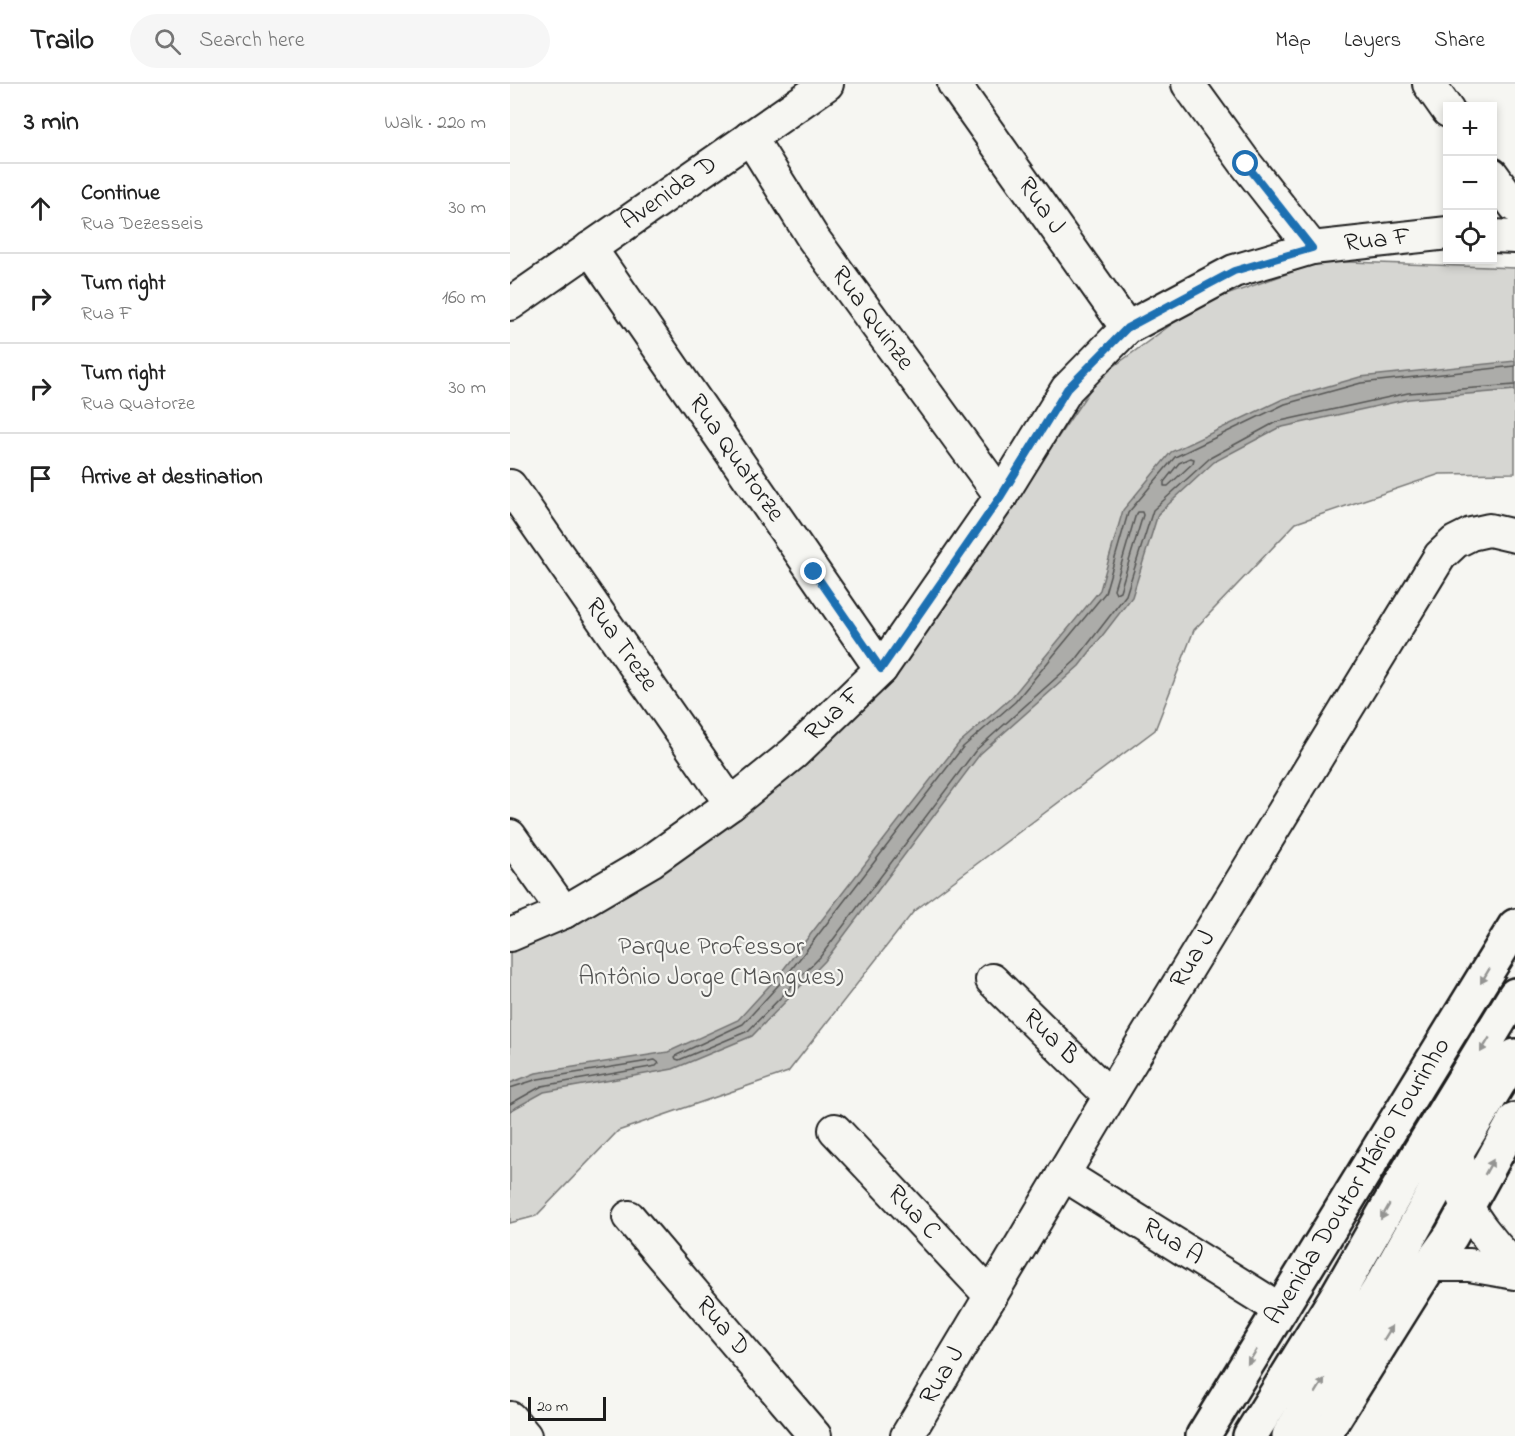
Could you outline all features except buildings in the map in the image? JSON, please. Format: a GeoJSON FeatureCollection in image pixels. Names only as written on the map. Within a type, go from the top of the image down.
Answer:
{"type":"FeatureCollection","features":[{"type":"Feature","properties":{"kind":"main road","name":"Avenida Doutor Mário Tourinho"},"geometry":{"type":"LineString","coordinates":[[1203,1436],[1515,926]]}},
{"type":"Feature","properties":{"kind":"main road","name":"Avenida Doutor Mário Tourinho"},"geometry":{"type":"LineString","coordinates":[[1250,1436],[1338,1294],[1417,1156],[1515,995]]}},
{"type":"Feature","properties":{"kind":"main road"},"geometry":{"type":"LineString","coordinates":[[1290,1436],[1385,1280],[1458,1150],[1515,1056]]}},
{"type":"Feature","properties":{"kind":"main road"},"geometry":{"type":"LineString","coordinates":[[1323,1436],[1430,1265],[1451,1236],[1515,1120]]}},
{"type":"Feature","properties":{"kind":"street","name":"Avenida D"},"geometry":{"type":"LineString","coordinates":[[510,304],[827,84]]}},
{"type":"Feature","properties":{"kind":"street","name":"Rua J"},"geometry":{"type":"LineString","coordinates":[[954,84],[1127,328]]}},
{"type":"Feature","properties":{"kind":"street"},"geometry":{"type":"LineString","coordinates":[[1188,84],[1246,164],[1312,248]]}},
{"type":"Feature","properties":{"kind":"street"},"geometry":{"type":"LineString","coordinates":[[1429,84],[1443,104]]}},
{"type":"Feature","properties":{"kind":"street","name":"Rua Quinze"},"geometry":{"type":"LineString","coordinates":[[750,137],[813,238],[1001,496]]}},
{"type":"Feature","properties":{"kind":"street"},"geometry":{"type":"LineString","coordinates":[[1497,181],[1515,206]]}},
{"type":"Feature","properties":{"kind":"street","name":"Rua F"},"geometry":{"type":"LineString","coordinates":[[510,935],[564,912],[651,861],[731,804],[794,753],[881,669],[1001,496],[1067,389],[1127,328],[1234,271],[1312,248],[1443,234]]}},
{"type":"Feature","properties":{"kind":"street"},"geometry":{"type":"LineString","coordinates":[[1497,236],[1515,237]]}},
{"type":"Feature","properties":{"kind":"street","name":"Rua Quatorze"},"geometry":{"type":"LineString","coordinates":[[590,248],[881,669]]}},
{"type":"Feature","properties":{"kind":"street","name":"Rua Treze"},"geometry":{"type":"LineString","coordinates":[[510,486],[731,804]]}},
{"type":"Feature","properties":{"kind":"street","name":"Rua J"},"geometry":{"type":"LineString","coordinates":[[907,1436],[1110,1096],[1440,556],[1455,542],[1471,534],[1489,530],[1515,536]]}},
{"type":"Feature","properties":{"kind":"street"},"geometry":{"type":"LineString","coordinates":[[510,836],[564,912]]}},
{"type":"Feature","properties":{"kind":"street","name":"Rua B"},"geometry":{"type":"LineString","coordinates":[[992,980],[1110,1096]]}},
{"type":"Feature","properties":{"kind":"street","name":"Rua C"},"geometry":{"type":"LineString","coordinates":[[835,1131],[991,1296]]}},
{"type":"Feature","properties":{"kind":"street"},"geometry":{"type":"LineString","coordinates":[[1458,1150],[1460,1189],[1467,1207],[1495,1247],[1515,1267]]}},
{"type":"Feature","properties":{"kind":"street","name":"Rua A"},"geometry":{"type":"LineString","coordinates":[[1063,1174],[1281,1310]]}},
{"type":"Feature","properties":{"kind":"street","name":"Rua D"},"geometry":{"type":"LineString","coordinates":[[629,1217],[814,1436]]}},
{"type":"Feature","properties":{"kind":"street"},"geometry":{"type":"LineString","coordinates":[[1385,1280],[1408,1270],[1430,1265],[1469,1264],[1515,1273]]}},
{"type":"Feature","properties":{"kind":"street"},"geometry":{"type":"LineString","coordinates":[[510,1418],[525,1436]]}},
{"type":"Feature","properties":{"kind":"green space","name":"Parque Professor Antônio Jorge (Mangues)"},"geometry":{"type":"Polygon","coordinates":[[[1323,261],[1515,268],[1515,473],[1440,474],[1296,523],[1194,630],[1155,730],[914,911],[788,1072],[618,1131],[536,1216],[510,1223],[510,952],[907,661],[1098,378],[1198,305],[1323,261]]]}},
{"type":"Feature","properties":{"kind":"water"},"geometry":{"type":"Polygon","coordinates":[[[1515,361],[1515,390],[1409,399],[1278,428],[1214,462],[1158,514],[1132,597],[1079,666],[980,754],[825,961],[752,1036],[673,1069],[544,1092],[510,1111],[510,1083],[536,1073],[668,1052],[738,1020],[779,975],[959,743],[1011,698],[1100,590],[1123,510],[1171,452],[1283,399],[1360,377],[1515,361]]]}},
{"type":"Feature","properties":{"kind":"route"},"geometry":{"type":"LineString","coordinates":[[814,572],[881,669],[1001,496],[1067,389],[1127,328],[1234,271],[1312,248],[1246,164]]}}]}
